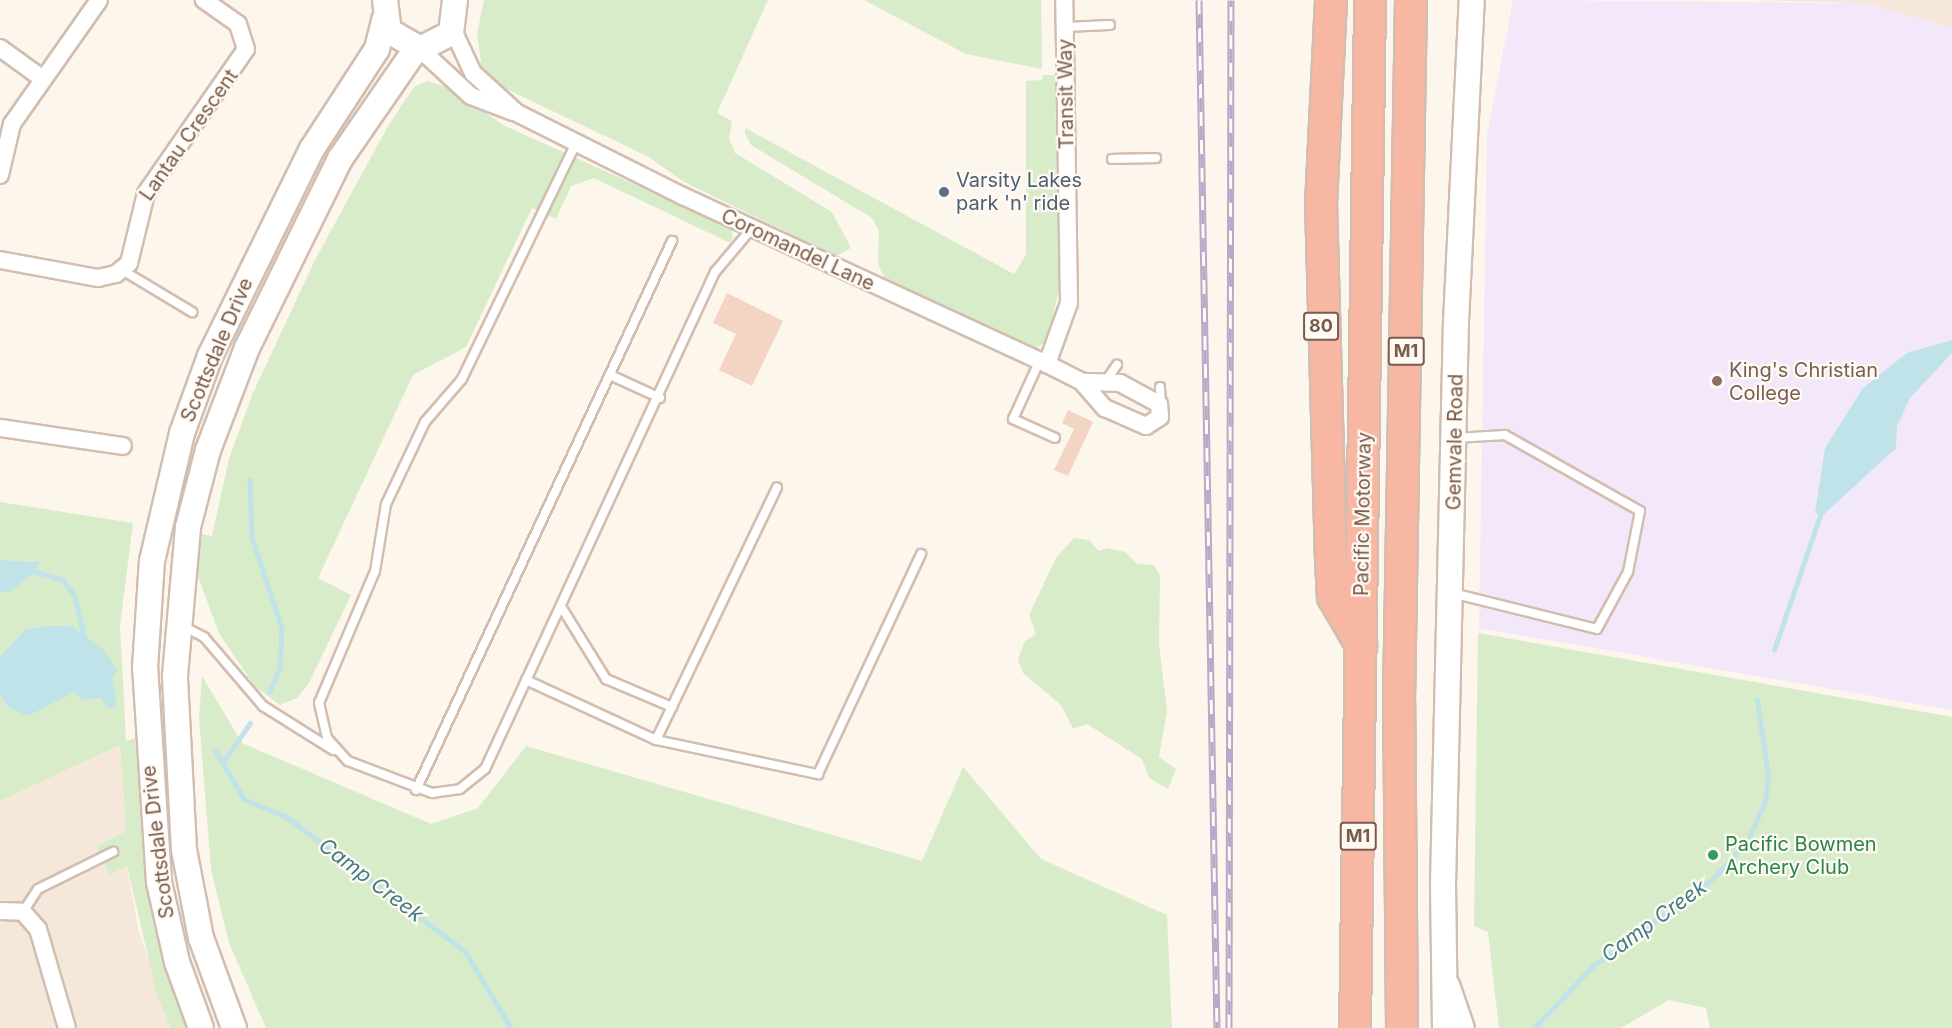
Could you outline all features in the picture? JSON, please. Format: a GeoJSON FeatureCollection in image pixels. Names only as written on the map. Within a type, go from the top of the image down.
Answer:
{"type":"FeatureCollection","features":[{"type":"Feature","properties":{"kind":"highway","name":"80"},"geometry":{"type":"LineString","coordinates":[[1331,0],[1321,203],[1331,560],[1333,597],[1361,645]]}},
{"type":"Feature","properties":{"kind":"highway","name":"Pacific Motorway"},"geometry":{"type":"LineString","coordinates":[[1355,1028],[1370,0]]}},
{"type":"Feature","properties":{"kind":"highway","name":"Pacific Motorway"},"geometry":{"type":"LineString","coordinates":[[1402,1028],[1399,701],[1411,0]]}},
{"type":"Feature","properties":{"kind":"main road","name":"Gemvale Road"},"geometry":{"type":"LineString","coordinates":[[1446,1028],[1443,885],[1452,593],[1454,438],[1463,90],[1472,0]]}},
{"type":"Feature","properties":{"kind":"main road"},"geometry":{"type":"LineString","coordinates":[[385,10],[397,41],[418,49],[443,42],[457,10]]}},
{"type":"Feature","properties":{"kind":"main road","name":"Scottsdale Drive"},"geometry":{"type":"LineString","coordinates":[[201,1028],[177,962],[158,872],[145,668],[152,561],[182,433],[210,356],[312,149],[377,49],[385,10]]}},
{"type":"Feature","properties":{"kind":"main road","name":"Scottsdale Drive"},"geometry":{"type":"LineString","coordinates":[[234,1028],[201,938],[184,850],[175,707],[178,623],[197,488],[231,385],[340,159],[418,49]]}},
{"type":"Feature","properties":{"kind":"main road","name":"Gemvale Road"},"geometry":{"type":"LineString","coordinates":[[1443,885],[1455,1028]]}},
{"type":"Feature","properties":{"kind":"street"},"geometry":{"type":"LineString","coordinates":[[0,175],[12,124],[99,0]]}},
{"type":"Feature","properties":{"kind":"street","name":"Lantau Crescent"},"geometry":{"type":"LineString","coordinates":[[122,270],[146,194],[246,49],[238,24],[204,0]]}},
{"type":"Feature","properties":{"kind":"street","name":"Transit Way"},"geometry":{"type":"LineString","coordinates":[[1044,362],[1069,303],[1064,0]]}},
{"type":"Feature","properties":{"kind":"street","name":"Coromandel Lane"},"geometry":{"type":"LineString","coordinates":[[457,10],[473,73],[517,113]]}},
{"type":"Feature","properties":{"kind":"street"},"geometry":{"type":"LineString","coordinates":[[0,48],[43,79]]}},
{"type":"Feature","properties":{"kind":"street","name":"Coromandel Lane"},"geometry":{"type":"LineString","coordinates":[[418,49],[471,96],[517,113],[752,228],[1044,362],[1082,382],[1100,404],[1146,426],[1157,422],[1161,409],[1120,383],[1082,382]]}},
{"type":"Feature","properties":{"kind":"street"},"geometry":{"type":"LineString","coordinates":[[0,260],[98,278],[122,270]]}},
{"type":"Feature","properties":{"kind":"street"},"geometry":{"type":"LineString","coordinates":[[0,428],[123,446]]}},
{"type":"Feature","properties":{"kind":"street"},"geometry":{"type":"LineString","coordinates":[[0,910],[23,912],[38,929],[67,1028]]}},
{"type":"Feature","properties":{"kind":"street"},"geometry":{"type":"LineString","coordinates":[[1451,984],[1466,1028]]}},
{"type":"Feature","properties":{"kind":"lane"},"geometry":{"type":"LineString","coordinates":[[1065,27],[1110,25]]}},
{"type":"Feature","properties":{"kind":"lane"},"geometry":{"type":"LineString","coordinates":[[338,753],[319,718],[322,686],[375,572],[386,504],[425,422],[462,379],[576,143]]}},
{"type":"Feature","properties":{"kind":"lane"},"geometry":{"type":"LineString","coordinates":[[1112,159],[1156,158]]}},
{"type":"Feature","properties":{"kind":"lane"},"geometry":{"type":"LineString","coordinates":[[178,623],[204,637],[263,706],[338,753],[416,790],[448,794],[478,777],[562,608],[660,398],[715,272],[752,228]]}},
{"type":"Feature","properties":{"kind":"lane"},"geometry":{"type":"LineString","coordinates":[[416,790],[672,241]]}},
{"type":"Feature","properties":{"kind":"lane"},"geometry":{"type":"LineString","coordinates":[[122,270],[192,312]]}},
{"type":"Feature","properties":{"kind":"lane"},"geometry":{"type":"LineString","coordinates":[[1044,362],[1013,419],[1055,438]]}},
{"type":"Feature","properties":{"kind":"lane"},"geometry":{"type":"LineString","coordinates":[[1100,404],[1104,383],[1117,364]]}},
{"type":"Feature","properties":{"kind":"lane"},"geometry":{"type":"LineString","coordinates":[[609,375],[660,398]]}},
{"type":"Feature","properties":{"kind":"lane"},"geometry":{"type":"LineString","coordinates":[[1160,387],[1161,409]]}},
{"type":"Feature","properties":{"kind":"lane"},"geometry":{"type":"LineString","coordinates":[[1452,593],[1597,629],[1628,572],[1640,511],[1505,435],[1454,438]]}},
{"type":"Feature","properties":{"kind":"lane"},"geometry":{"type":"LineString","coordinates":[[656,740],[777,487]]}},
{"type":"Feature","properties":{"kind":"lane"},"geometry":{"type":"LineString","coordinates":[[525,680],[656,740],[818,774],[921,554]]}},
{"type":"Feature","properties":{"kind":"lane"},"geometry":{"type":"LineString","coordinates":[[562,608],[606,679],[672,707]]}},
{"type":"Feature","properties":{"kind":"lane"},"geometry":{"type":"LineString","coordinates":[[23,912],[38,889],[113,852]]}},
{"type":"Feature","properties":{"kind":"shaded area","name":"King's Christian College"},"geometry":{"type":"Polygon","coordinates":[[[1513,0],[1862,3],[1952,28],[1952,710],[1479,628],[1487,134],[1513,0]]]}},
{"type":"Feature","properties":{"kind":"shaded area"},"geometry":{"type":"Polygon","coordinates":[[[1747,0],[1952,0],[1952,28],[1862,3],[1747,0]]]}},
{"type":"Feature","properties":{"kind":"shaded area"},"geometry":{"type":"Polygon","coordinates":[[[120,745],[126,831],[97,846],[127,866],[138,928],[171,1028],[0,1028],[0,801],[120,745]]]}},
{"type":"Feature","properties":{"kind":"green space"},"geometry":{"type":"Polygon","coordinates":[[[484,0],[768,0],[717,113],[732,121],[729,139],[735,153],[832,212],[851,248],[836,256],[684,182],[649,157],[494,83],[476,66],[481,62],[477,34],[484,0]]]}},
{"type":"Feature","properties":{"kind":"green space"},"geometry":{"type":"Polygon","coordinates":[[[864,0],[1041,0],[1042,69],[966,54],[864,0]]]}},
{"type":"Feature","properties":{"kind":"green space"},"geometry":{"type":"Polygon","coordinates":[[[1043,75],[1055,75],[1059,290],[1047,340],[1037,348],[885,279],[878,264],[879,231],[872,218],[751,145],[745,133],[745,128],[1014,274],[1026,255],[1026,81],[1042,80],[1043,75]]]}},
{"type":"Feature","properties":{"kind":"green space"},"geometry":{"type":"Polygon","coordinates":[[[427,81],[451,88],[503,125],[731,228],[733,236],[730,243],[594,178],[571,186],[556,219],[532,208],[466,347],[413,375],[318,578],[351,595],[309,683],[297,698],[280,705],[255,687],[219,633],[196,571],[202,534],[212,536],[229,459],[252,395],[315,260],[388,126],[414,87],[427,81]]]}},
{"type":"Feature","properties":{"kind":"green space"},"geometry":{"type":"Polygon","coordinates":[[[0,502],[133,523],[120,625],[126,741],[135,738],[154,926],[188,1028],[171,1028],[157,995],[127,866],[109,875],[97,846],[126,831],[120,745],[0,801],[0,502]]]}},
{"type":"Feature","properties":{"kind":"green space"},"geometry":{"type":"Polygon","coordinates":[[[1074,538],[1089,540],[1099,551],[1107,548],[1125,552],[1137,564],[1154,565],[1160,576],[1159,644],[1167,711],[1159,757],[1176,769],[1168,789],[1149,778],[1142,759],[1087,724],[1073,729],[1061,705],[1023,673],[1018,659],[1025,641],[1036,634],[1029,615],[1056,558],[1074,538]]]}},
{"type":"Feature","properties":{"kind":"green space","name":"Pacific Bowmen Archery Club"},"geometry":{"type":"Polygon","coordinates":[[[1478,633],[1952,717],[1952,1028],[1710,1028],[1706,1008],[1669,1000],[1621,1028],[1499,1028],[1488,932],[1474,926],[1478,633]]]}},
{"type":"Feature","properties":{"kind":"green space"},"geometry":{"type":"Polygon","coordinates":[[[202,676],[242,743],[431,824],[478,808],[526,746],[922,861],[963,767],[1041,859],[1167,915],[1172,1028],[266,1028],[229,943],[211,869],[199,718],[202,676]]]}},
{"type":"Feature","properties":{"kind":"water"},"geometry":{"type":"Polygon","coordinates":[[[1952,340],[1952,353],[1910,398],[1897,426],[1896,448],[1822,516],[1815,513],[1825,448],[1863,388],[1907,353],[1952,340]]]}},
{"type":"Feature","properties":{"kind":"water"},"geometry":{"type":"Polygon","coordinates":[[[0,560],[39,561],[36,572],[8,593],[0,591],[0,560]]]}},
{"type":"Feature","properties":{"kind":"water"},"geometry":{"type":"Polygon","coordinates":[[[47,626],[71,626],[104,650],[117,670],[112,679],[117,707],[109,709],[101,698],[82,700],[75,692],[28,716],[11,709],[0,696],[0,657],[25,630],[47,626]]]}},
{"type":"Feature","properties":{"kind":"building"},"geometry":{"type":"Polygon","coordinates":[[[727,293],[783,321],[752,386],[719,370],[736,334],[713,323],[727,293]]]}},
{"type":"Feature","properties":{"kind":"building"},"geometry":{"type":"Polygon","coordinates":[[[1068,410],[1093,422],[1068,476],[1054,470],[1074,429],[1062,423],[1068,410]]]}},
{"type":"Feature","properties":{"kind":"waterway"},"geometry":{"type":"LineString","coordinates":[[250,480],[252,537],[282,628],[280,668],[270,692]]}},
{"type":"Feature","properties":{"kind":"waterway","name":"Camp Creek"},"geometry":{"type":"LineString","coordinates":[[1774,650],[1822,510]]}},
{"type":"Feature","properties":{"kind":"waterway","name":"Camp Creek"},"geometry":{"type":"LineString","coordinates":[[32,571],[63,580],[75,596],[84,636]]}},
{"type":"Feature","properties":{"kind":"waterway","name":"Camp Creek"},"geometry":{"type":"LineString","coordinates":[[1534,1028],[1593,966],[1712,880],[1748,840],[1765,801],[1768,777],[1757,700]]}},
{"type":"Feature","properties":{"kind":"waterway"},"geometry":{"type":"LineString","coordinates":[[223,762],[250,723]]}},
{"type":"Feature","properties":{"kind":"waterway","name":"Camp Creek"},"geometry":{"type":"LineString","coordinates":[[216,751],[244,799],[287,817],[465,951],[511,1028]]}},
{"type":"Feature","properties":{"kind":"railway"},"geometry":{"type":"LineString","coordinates":[[1199,0],[1217,1028]]}},
{"type":"Feature","properties":{"kind":"railway"},"geometry":{"type":"LineString","coordinates":[[1229,1028],[1231,0]]}},
{"type":"Feature","properties":{"kind":"place","name":"Varsity Lakes park 'n' ride"},"geometry":{"type":"Point","coordinates":[944,192]}},
{"type":"Feature","properties":{"kind":"place","name":"King's Christian College"},"geometry":{"type":"Point","coordinates":[1717,381]}},
{"type":"Feature","properties":{"kind":"place","name":"Pacific Bowmen Archery Club"},"geometry":{"type":"Point","coordinates":[1713,855]}}]}
